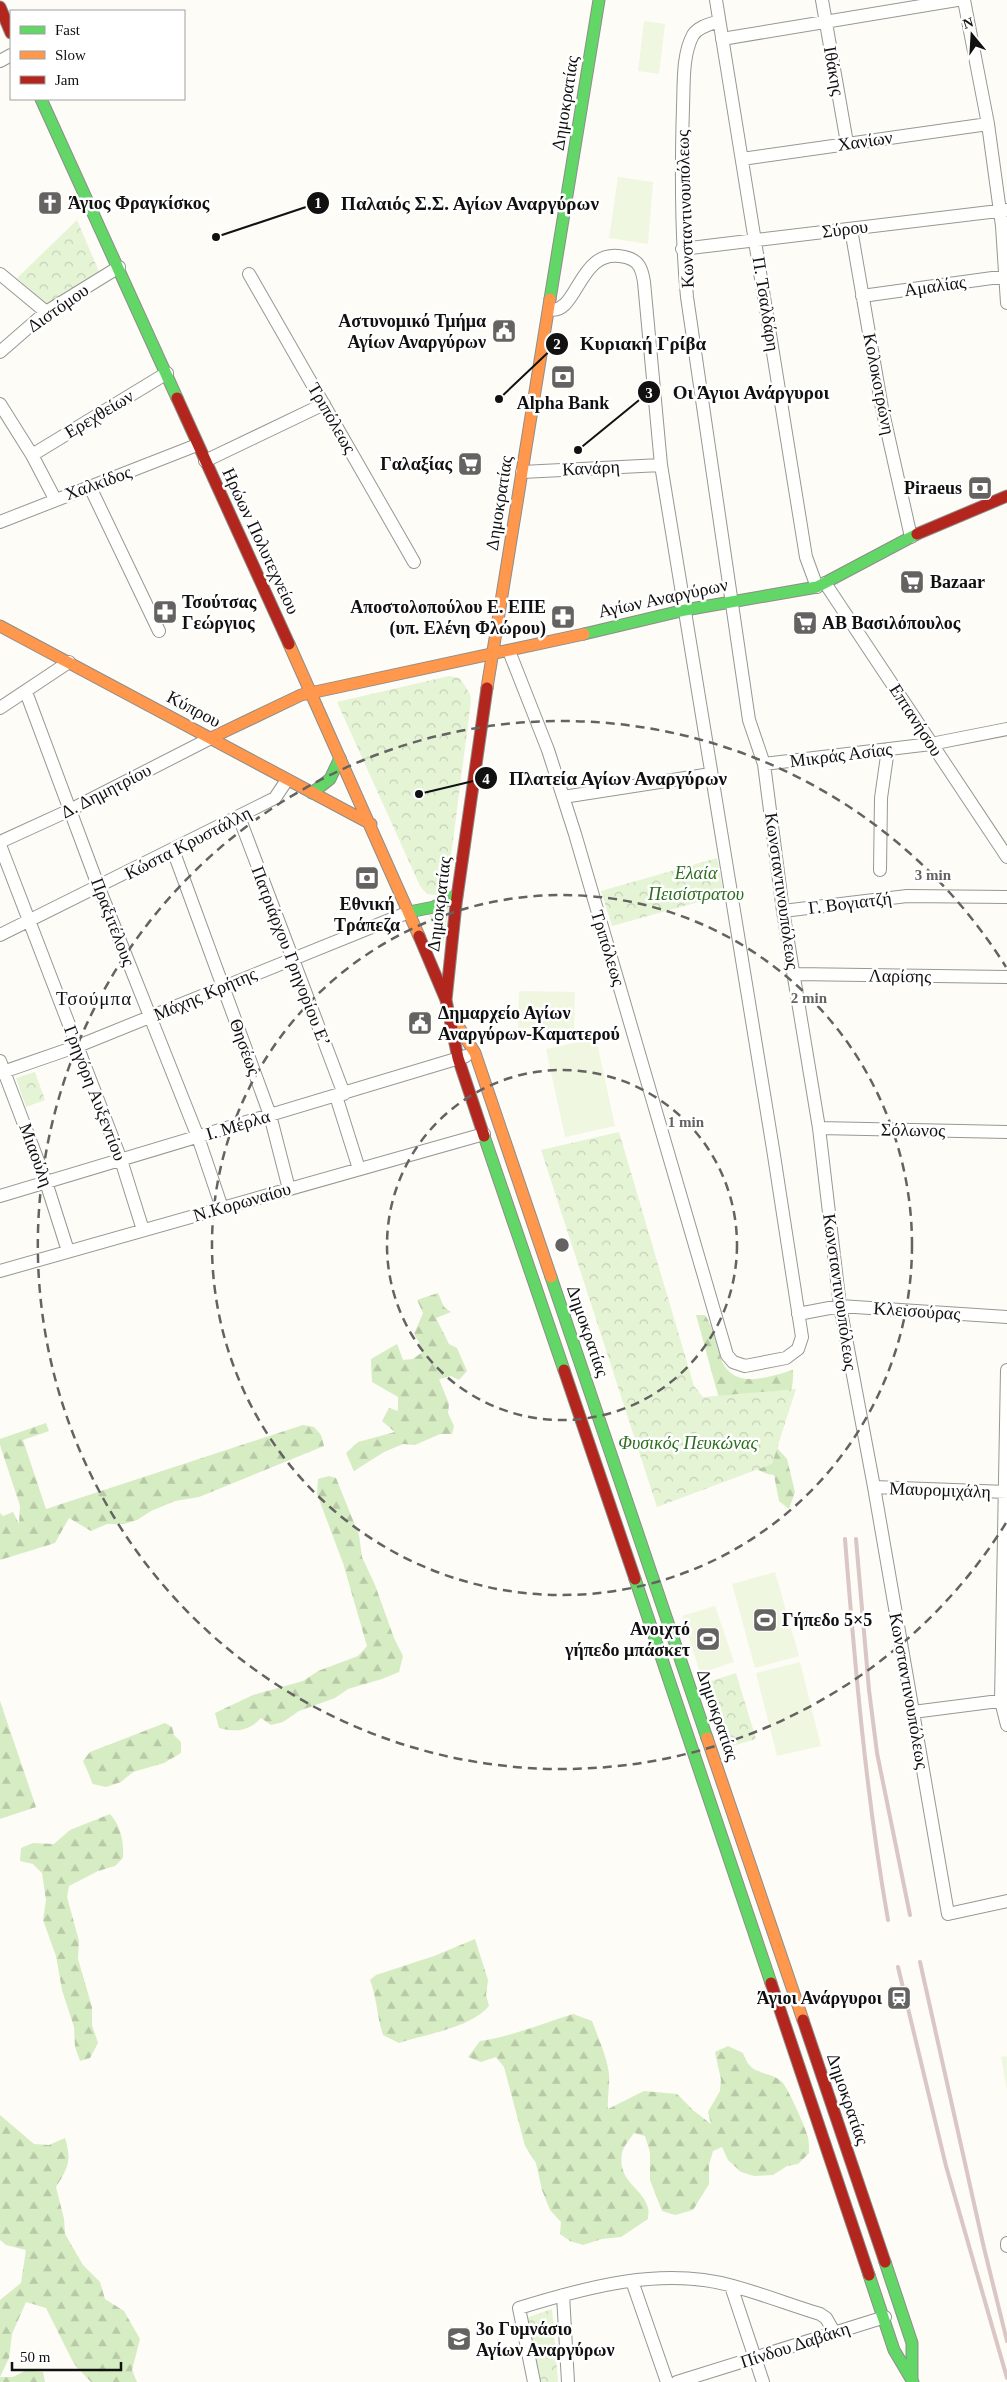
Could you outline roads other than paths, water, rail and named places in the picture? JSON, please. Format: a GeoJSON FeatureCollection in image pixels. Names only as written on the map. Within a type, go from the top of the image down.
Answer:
{"type":"FeatureCollection","features":[{"type":"Feature","properties":{"kind":"main road","name":"Δημοκρατίας"},"geometry":{"type":"LineString","coordinates":[[599,0],[492,655],[457,895],[446,1000],[458,1058],[894,2350],[913,2381]]}},
{"type":"Feature","properties":{"kind":"main road"},"geometry":{"type":"LineString","coordinates":[[0,8],[10,31]]}},
{"type":"Feature","properties":{"kind":"main road","name":"Ηρώων Πολυτεχνείου"},"geometry":{"type":"LineString","coordinates":[[41,100],[371,824],[446,1000]]}},
{"type":"Feature","properties":{"kind":"main road","name":"Αγίων Αναργύρων"},"geometry":{"type":"LineString","coordinates":[[211,738],[294,697],[492,655],[685,610],[821,585],[932,526],[1007,496]]}},
{"type":"Feature","properties":{"kind":"main road","name":"Κύπρου"},"geometry":{"type":"LineString","coordinates":[[0,626],[371,824]]}},
{"type":"Feature","properties":{"kind":"main road"},"geometry":{"type":"LineString","coordinates":[[312,793],[333,776],[340,758]]}},
{"type":"Feature","properties":{"kind":"main road"},"geometry":{"type":"LineString","coordinates":[[410,912],[436,908],[444,905],[457,895]]}},
{"type":"Feature","properties":{"kind":"main road","name":"Δημοκρατίας"},"geometry":{"type":"LineString","coordinates":[[450,1012],[475,1053],[897,2299],[912,2344],[913,2381]]}},
{"type":"Feature","properties":{"kind":"street"},"geometry":{"type":"LineString","coordinates":[[716,0],[719,21]]}},
{"type":"Feature","properties":{"kind":"street","name":"Ιθάκης"},"geometry":{"type":"LineString","coordinates":[[822,0],[847,143]]}},
{"type":"Feature","properties":{"kind":"street"},"geometry":{"type":"LineString","coordinates":[[722,39],[957,0]]}},
{"type":"Feature","properties":{"kind":"street"},"geometry":{"type":"LineString","coordinates":[[964,0],[1004,210],[1007,303]]}},
{"type":"Feature","properties":{"kind":"street","name":"Π. Τσαλδάρη"},"geometry":{"type":"LineString","coordinates":[[719,21],[806,557],[821,585]]}},
{"type":"Feature","properties":{"kind":"street","name":"Κωνσταντινουπόλεως"},"geometry":{"type":"LineString","coordinates":[[719,21],[696,31],[688,46],[684,83],[681,157],[682,248],[687,297],[749,720],[764,764],[783,911],[818,1128],[840,1306],[874,1488],[948,1914],[1007,1901]]}},
{"type":"Feature","properties":{"kind":"street","name":"Χανίων"},"geometry":{"type":"LineString","coordinates":[[742,159],[988,124]]}},
{"type":"Feature","properties":{"kind":"street","name":"Σύρου"},"geometry":{"type":"LineString","coordinates":[[682,248],[1004,210]]}},
{"type":"Feature","properties":{"kind":"street","name":"Κολοκοτρώνη"},"geometry":{"type":"LineString","coordinates":[[851,229],[882,408],[911,538]]}},
{"type":"Feature","properties":{"kind":"street"},"geometry":{"type":"LineString","coordinates":[[549,309],[556,309],[570,300],[589,270],[602,257],[621,256],[638,262],[644,282],[661,465],[798,1314]]}},
{"type":"Feature","properties":{"kind":"street","name":"Διστόμου"},"geometry":{"type":"LineString","coordinates":[[0,352],[46,312],[119,267]]}},
{"type":"Feature","properties":{"kind":"street"},"geometry":{"type":"LineString","coordinates":[[0,274],[46,312]]}},
{"type":"Feature","properties":{"kind":"street","name":"Τριπόλεως"},"geometry":{"type":"LineString","coordinates":[[249,274],[414,562]]}},
{"type":"Feature","properties":{"kind":"street","name":"Αμαλίας"},"geometry":{"type":"LineString","coordinates":[[862,296],[1006,276]]}},
{"type":"Feature","properties":{"kind":"street","name":"Ερεχθείων"},"geometry":{"type":"LineString","coordinates":[[32,455],[167,373]]}},
{"type":"Feature","properties":{"kind":"street"},"geometry":{"type":"LineString","coordinates":[[0,404],[32,455],[55,499]]}},
{"type":"Feature","properties":{"kind":"street"},"geometry":{"type":"LineString","coordinates":[[205,461],[324,404]]}},
{"type":"Feature","properties":{"kind":"street","name":"Χαλκίδος"},"geometry":{"type":"LineString","coordinates":[[0,522],[197,445]]}},
{"type":"Feature","properties":{"kind":"street","name":"Κανάρη"},"geometry":{"type":"LineString","coordinates":[[522,472],[661,465]]}},
{"type":"Feature","properties":{"kind":"street"},"geometry":{"type":"LineString","coordinates":[[90,487],[159,631]]}},
{"type":"Feature","properties":{"kind":"street","name":"Επτανήσου"},"geometry":{"type":"LineString","coordinates":[[821,585],[1007,857]]}},
{"type":"Feature","properties":{"kind":"street","name":"Τριπόλεως"},"geometry":{"type":"LineString","coordinates":[[509,651],[548,750],[563,797],[727,1355],[733,1362],[744,1366],[786,1358],[798,1349],[802,1338],[798,1314]]}},
{"type":"Feature","properties":{"kind":"street"},"geometry":{"type":"LineString","coordinates":[[0,708],[68,662]]}},
{"type":"Feature","properties":{"kind":"street","name":"Πραξιτέλους"},"geometry":{"type":"LineString","coordinates":[[26,692],[99,888],[198,1137],[222,1208]]}},
{"type":"Feature","properties":{"kind":"street","name":"Μικράς Ασίας"},"geometry":{"type":"LineString","coordinates":[[764,764],[931,744],[1007,729]]}},
{"type":"Feature","properties":{"kind":"street","name":"Δ. Δημητρίου"},"geometry":{"type":"LineString","coordinates":[[0,844],[211,738]]}},
{"type":"Feature","properties":{"kind":"street"},"geometry":{"type":"LineString","coordinates":[[880,870],[881,798],[888,749]]}},
{"type":"Feature","properties":{"kind":"street"},"geometry":{"type":"LineString","coordinates":[[563,797],[711,774]]}},
{"type":"Feature","properties":{"kind":"street","name":"Κώστα Κρυστάλλη"},"geometry":{"type":"LineString","coordinates":[[0,935],[99,888],[275,798],[286,780]]}},
{"type":"Feature","properties":{"kind":"street","name":"Πατριάρχου Γρηγορίου Ε’"},"geometry":{"type":"LineString","coordinates":[[239,817],[294,958],[340,1095],[359,1168]]}},
{"type":"Feature","properties":{"kind":"street","name":"Γρηγόρη Αυξεντίου"},"geometry":{"type":"LineString","coordinates":[[0,844],[78,1046],[120,1160],[143,1230]]}},
{"type":"Feature","properties":{"kind":"street","name":"Θησέως"},"geometry":{"type":"LineString","coordinates":[[173,850],[270,1115],[290,1189]]}},
{"type":"Feature","properties":{"kind":"street","name":"Γ. Βογιατζή"},"geometry":{"type":"LineString","coordinates":[[783,911],[908,896],[1007,896]]}},
{"type":"Feature","properties":{"kind":"street","name":"Μάχης Κρήτης"},"geometry":{"type":"LineString","coordinates":[[1,1068],[78,1046],[410,912]]}},
{"type":"Feature","properties":{"kind":"street","name":"Λαρίσης"},"geometry":{"type":"LineString","coordinates":[[794,974],[1007,977]]}},
{"type":"Feature","properties":{"kind":"street","name":"Ι. Μέρλα"},"geometry":{"type":"LineString","coordinates":[[0,1196],[475,1053]]}},
{"type":"Feature","properties":{"kind":"street","name":"Μιαούλη"},"geometry":{"type":"LineString","coordinates":[[1,1068],[46,1182],[68,1251]]}},
{"type":"Feature","properties":{"kind":"street","name":"Σόλωνος"},"geometry":{"type":"LineString","coordinates":[[818,1128],[1007,1132]]}},
{"type":"Feature","properties":{"kind":"street","name":"Ν.Κορωναίου"},"geometry":{"type":"LineString","coordinates":[[0,1271],[484,1134]]}},
{"type":"Feature","properties":{"kind":"street","name":"Κλεισούρας"},"geometry":{"type":"LineString","coordinates":[[798,1314],[840,1306],[1007,1317]]}},
{"type":"Feature","properties":{"kind":"street"},"geometry":{"type":"LineString","coordinates":[[1007,1370],[1004,1605],[1004,1700],[1007,1725]]}},
{"type":"Feature","properties":{"kind":"street","name":"Μαυρομιχάλη"},"geometry":{"type":"LineString","coordinates":[[874,1488],[1005,1492]]}},
{"type":"Feature","properties":{"kind":"street"},"geometry":{"type":"LineString","coordinates":[[913,1712],[1004,1700]]}},
{"type":"Feature","properties":{"kind":"street"},"geometry":{"type":"LineString","coordinates":[[534,2382],[519,2308],[563,2294],[597,2286],[659,2278],[699,2280],[732,2286],[820,2314],[826,2318],[834,2332]]}},
{"type":"Feature","properties":{"kind":"street"},"geometry":{"type":"LineString","coordinates":[[632,2281],[667,2382]]}},
{"type":"Feature","properties":{"kind":"street"},"geometry":{"type":"LineString","coordinates":[[732,2286],[763,2382]]}},
{"type":"Feature","properties":{"kind":"street"},"geometry":{"type":"LineString","coordinates":[[563,2294],[568,2382]]}},
{"type":"Feature","properties":{"kind":"street","name":"Πίνδου Δαβάκη"},"geometry":{"type":"LineString","coordinates":[[677,2382],[884,2317]]}},
{"type":"Feature","properties":{"kind":"railway"},"geometry":{"type":"LineString","coordinates":[[845,1539],[867,1778],[888,1920]]}},
{"type":"Feature","properties":{"kind":"railway"},"geometry":{"type":"LineString","coordinates":[[856,1539],[869,1690],[877,1753],[910,1915]]}},
{"type":"Feature","properties":{"kind":"railway"},"geometry":{"type":"LineString","coordinates":[[920,1962],[984,2248],[1007,2341]]}},
{"type":"Feature","properties":{"kind":"railway"},"geometry":{"type":"LineString","coordinates":[[898,1967],[946,2166],[1007,2378]]}},
{"type":"Feature","properties":{"kind":"place","name":"Άγιος Φραγκίσκος"},"geometry":{"type":"Point","coordinates":[50,203]}},
{"type":"Feature","properties":{"kind":"place","name":"Παλαιός Σ.Σ. Αγίων Αναργύρων"},"geometry":{"type":"Point","coordinates":[216,237]}},
{"type":"Feature","properties":{"kind":"place","name":"Αστυνομικό Τμήμα Αγίων Αναργύρων"},"geometry":{"type":"Point","coordinates":[504,331]}},
{"type":"Feature","properties":{"kind":"place","name":"Alpha Bank"},"geometry":{"type":"Point","coordinates":[563,377]}},
{"type":"Feature","properties":{"kind":"place","name":"Κυριακή Γρίβα"},"geometry":{"type":"Point","coordinates":[499,399]}},
{"type":"Feature","properties":{"kind":"place","name":"Οι Άγιοι Ανάργυροι"},"geometry":{"type":"Point","coordinates":[578,450]}},
{"type":"Feature","properties":{"kind":"place","name":"Γαλαξίας"},"geometry":{"type":"Point","coordinates":[470,464]}},
{"type":"Feature","properties":{"kind":"place","name":"Piraeus"},"geometry":{"type":"Point","coordinates":[980,488]}},
{"type":"Feature","properties":{"kind":"place","name":"Bazaar"},"geometry":{"type":"Point","coordinates":[912,582]}},
{"type":"Feature","properties":{"kind":"place","name":"Τσούτσας Γεώργιος"},"geometry":{"type":"Point","coordinates":[165,612]}},
{"type":"Feature","properties":{"kind":"place","name":"Αποστολοπούλου Ε. ΕΠΕ (υπ. Ελένη Φλώρου)"},"geometry":{"type":"Point","coordinates":[563,617]}},
{"type":"Feature","properties":{"kind":"place","name":"ΑΒ Βασιλόπουλος"},"geometry":{"type":"Point","coordinates":[805,623]}},
{"type":"Feature","properties":{"kind":"place","name":"Πλατεία Αγίων Αναργύρων"},"geometry":{"type":"Point","coordinates":[419,794]}},
{"type":"Feature","properties":{"kind":"place","name":"Εθνική Τράπεζα"},"geometry":{"type":"Point","coordinates":[367,878]}},
{"type":"Feature","properties":{"kind":"place","name":"Δημαρχείο Αγίων Αναργύρων-Καματερού"},"geometry":{"type":"Point","coordinates":[420,1023]}},
{"type":"Feature","properties":{"kind":"place","name":"Γήπεδο 5×5"},"geometry":{"type":"Point","coordinates":[765,1620]}},
{"type":"Feature","properties":{"kind":"place","name":"Ανοιχτό γήπεδο μπάσκετ"},"geometry":{"type":"Point","coordinates":[708,1639]}},
{"type":"Feature","properties":{"kind":"place","name":"Άγιοι Ανάργυροι"},"geometry":{"type":"Point","coordinates":[899,1998]}},
{"type":"Feature","properties":{"kind":"place","name":"3ο Γυμνάσιο Αγίων Αναργύρων"},"geometry":{"type":"Point","coordinates":[459,2339]}},
{"type":"Feature","properties":{"kind":"district","name":"Τσούμπα"},"geometry":{"type":"Point","coordinates":[94,998]}},
{"type":"Feature","properties":{"kind":"park label","name":"Ελαία Πεισίστρατου"},"geometry":{"type":"Point","coordinates":[696,883]}},
{"type":"Feature","properties":{"kind":"park label","name":"Φυσικός Πευκώνας"},"geometry":{"type":"Point","coordinates":[688,1443]}}]}
